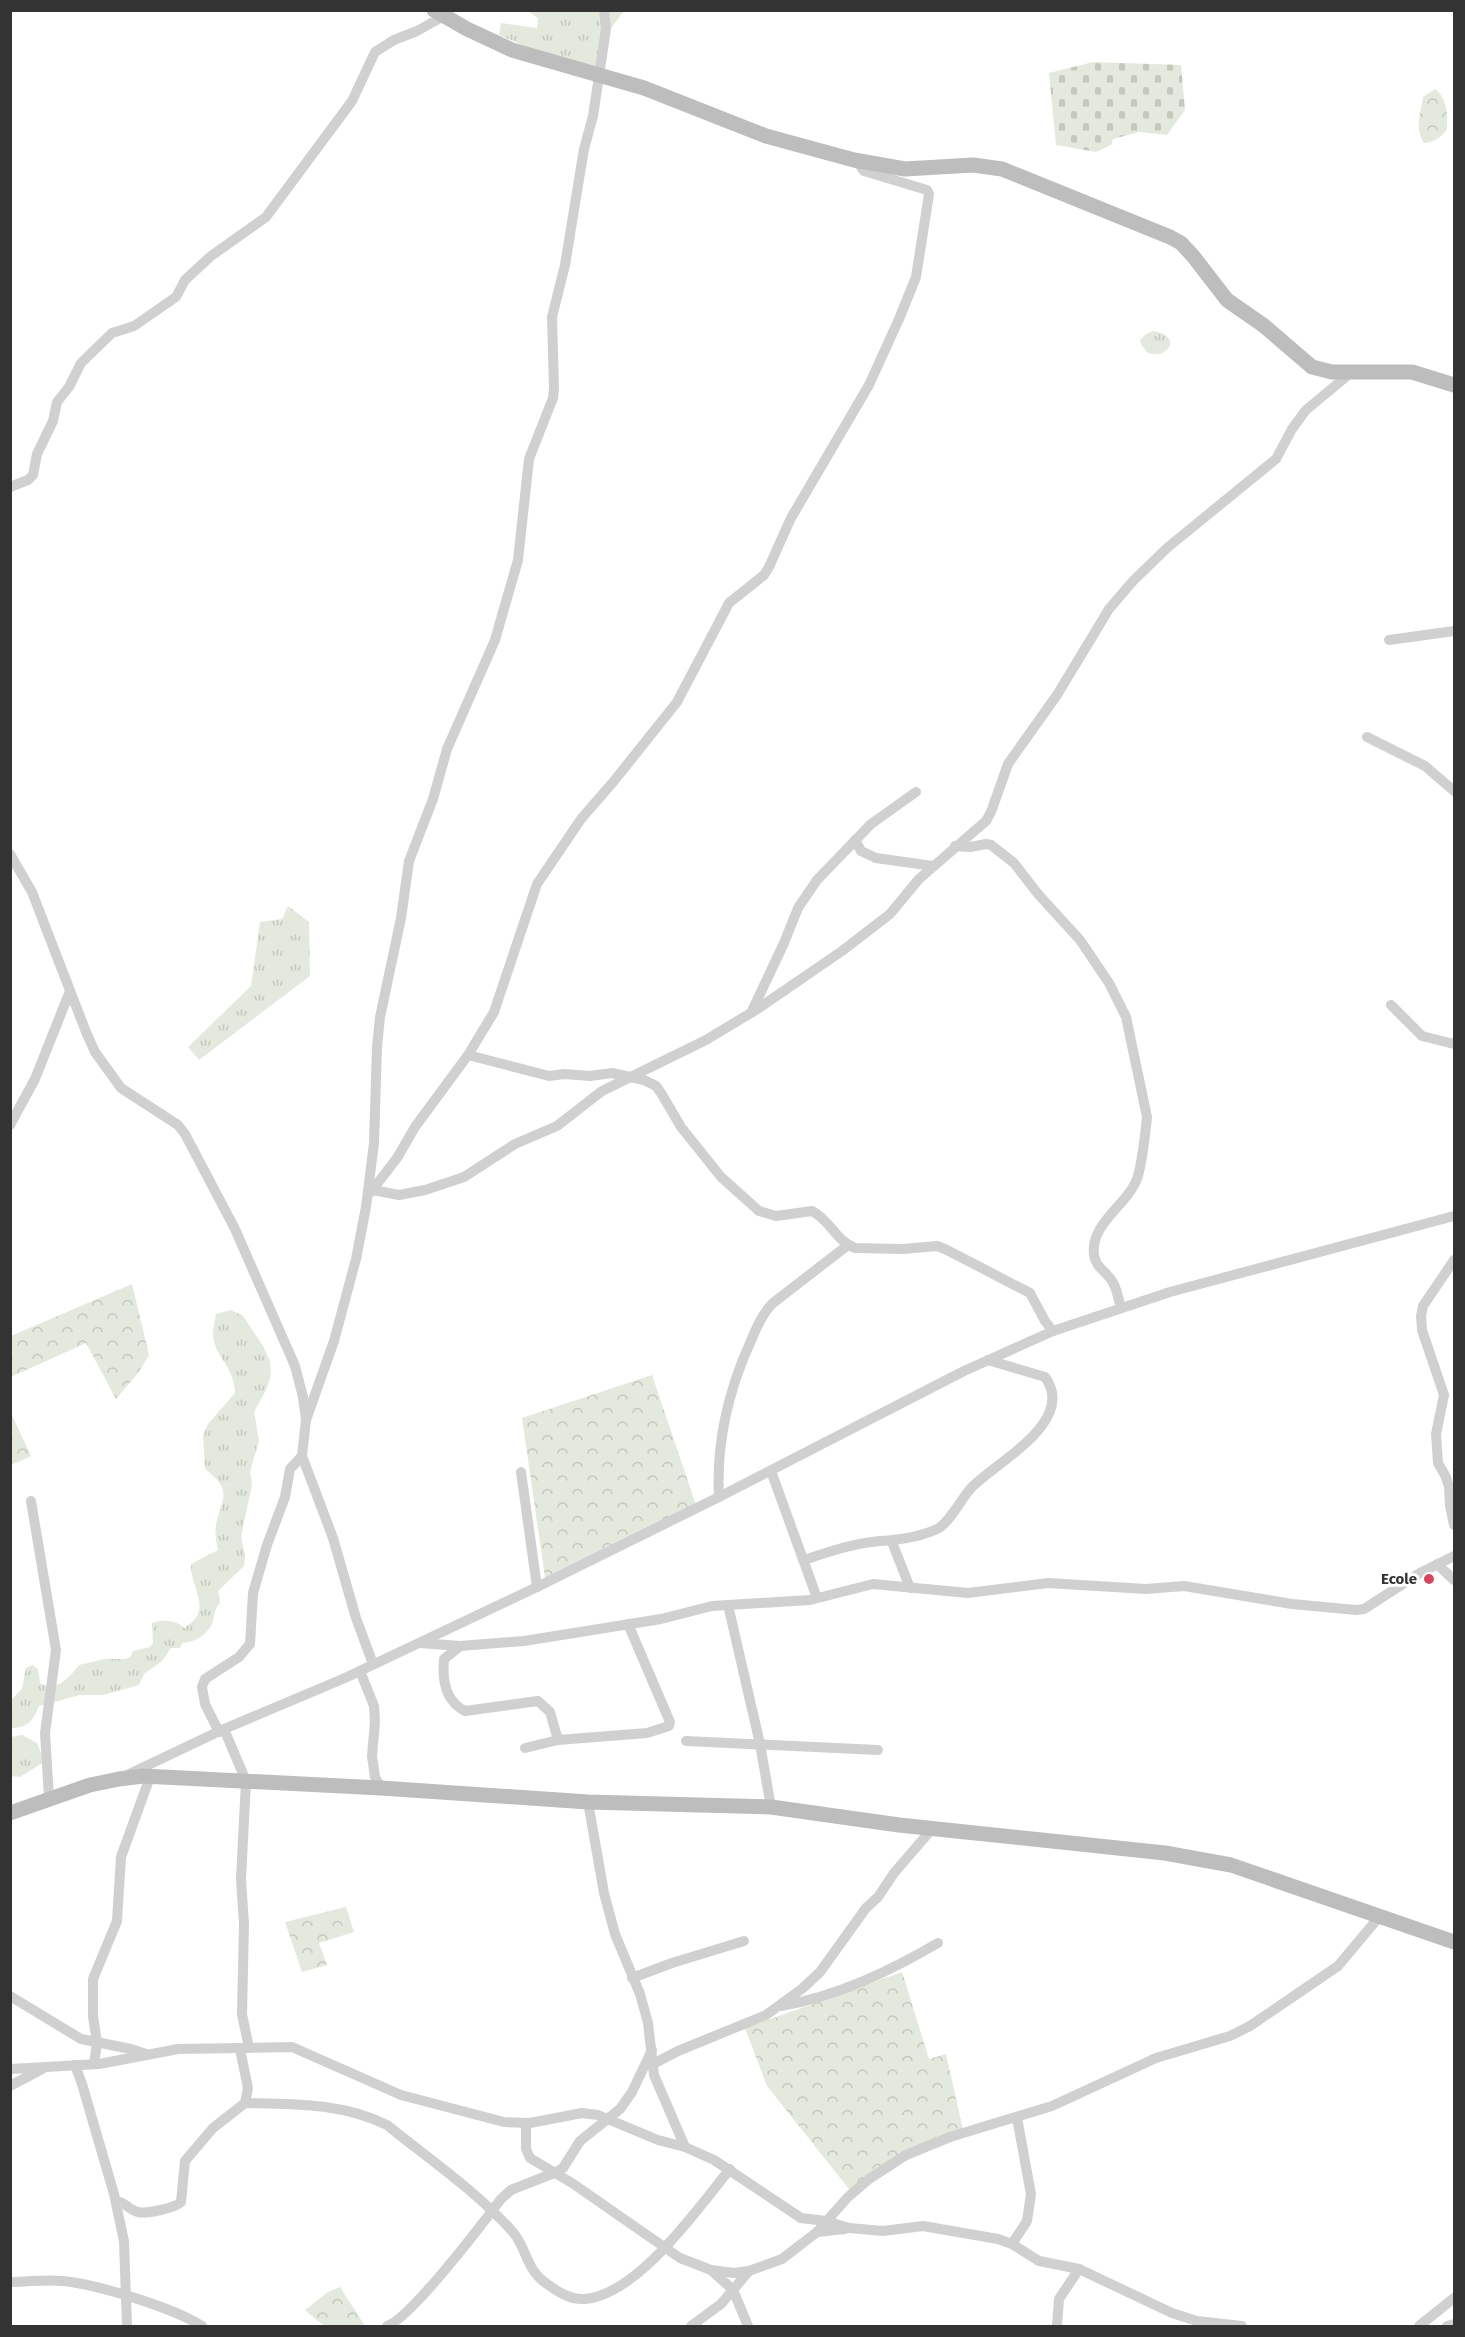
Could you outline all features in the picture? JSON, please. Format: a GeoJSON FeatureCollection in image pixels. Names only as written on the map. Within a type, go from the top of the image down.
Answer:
{"type":"FeatureCollection","features":[{"type":"Feature","properties":{"kind":"street"},"geometry":{"type":"LineString","coordinates":[[373,1665],[356,1618],[333,1538],[302,1456],[306,1420],[337,1330],[356,1259],[370,1193],[374,1143],[376,1047],[401,918],[409,861],[433,799],[447,749],[495,640],[518,560],[529,459],[553,398],[552,317],[565,264],[599,76],[606,29],[604,10]]}},
{"type":"Feature","properties":{"kind":"street"},"geometry":{"type":"LineString","coordinates":[[10,487],[28,480],[33,475],[38,454],[53,421],[57,402],[69,387],[81,363],[112,333],[134,326],[176,297],[185,280],[211,256],[266,217],[352,101],[375,52],[394,40],[417,31],[440,12],[512,50],[644,88],[766,136],[855,160],[904,169],[973,165],[1002,170],[1181,243],[1227,300],[1263,325],[1302,360],[1324,371],[1412,372],[1455,385]]}},
{"type":"Feature","properties":{"kind":"street"},"geometry":{"type":"LineString","coordinates":[[370,1193],[398,1158],[415,1127],[468,1055],[494,1012],[537,884],[581,819],[677,702],[729,603],[764,574],[791,518],[870,385],[916,278],[928,192],[864,171],[855,160]]}},
{"type":"Feature","properties":{"kind":"street"},"geometry":{"type":"LineString","coordinates":[[370,1193],[399,1195],[455,1181],[515,1144],[557,1125],[603,1091],[706,1040],[750,1013],[842,951],[890,914],[919,879],[986,820],[1008,764],[1057,695],[1109,609],[1133,581],[1167,548],[1276,459],[1292,429],[1306,410],[1353,371]]}},
{"type":"Feature","properties":{"kind":"street"},"geometry":{"type":"LineString","coordinates":[[1389,640],[1455,631]]}},
{"type":"Feature","properties":{"kind":"street"},"geometry":{"type":"LineString","coordinates":[[1367,737],[1425,766],[1455,791]]}},
{"type":"Feature","properties":{"kind":"street"},"geometry":{"type":"LineString","coordinates":[[750,1013],[784,943],[798,908],[817,880],[871,824],[916,792]]}},
{"type":"Feature","properties":{"kind":"street"},"geometry":{"type":"LineString","coordinates":[[855,840],[861,851],[876,858],[933,866]]}},
{"type":"Feature","properties":{"kind":"street"},"geometry":{"type":"LineString","coordinates":[[955,846],[991,845],[1014,863],[1038,894],[1080,940],[1109,983],[1126,1017],[1147,1117],[1146,1130],[1137,1177],[1132,1188],[1100,1228],[1094,1240],[1096,1263],[1113,1282],[1121,1307]]}},
{"type":"Feature","properties":{"kind":"street"},"geometry":{"type":"LineString","coordinates":[[10,854],[32,892],[95,1052],[121,1088],[178,1125],[236,1229],[290,1355],[303,1396],[306,1420]]}},
{"type":"Feature","properties":{"kind":"street"},"geometry":{"type":"LineString","coordinates":[[10,1125],[35,1079],[70,991]]}},
{"type":"Feature","properties":{"kind":"street"},"geometry":{"type":"LineString","coordinates":[[1391,1005],[1422,1036],[1455,1044]]}},
{"type":"Feature","properties":{"kind":"street"},"geometry":{"type":"LineString","coordinates":[[468,1055],[549,1076],[564,1074],[590,1076],[604,1073],[630,1076],[656,1086],[692,1142],[721,1177],[759,1211],[776,1216],[812,1210],[848,1245],[867,1250],[937,1246],[945,1249],[1030,1293],[1053,1331]]}},
{"type":"Feature","properties":{"kind":"street"},"geometry":{"type":"LineString","coordinates":[[10,1813],[49,1798],[118,1779],[373,1665],[719,1497],[988,1360],[1053,1331],[1170,1292],[1455,1216]]}},
{"type":"Feature","properties":{"kind":"street"},"geometry":{"type":"LineString","coordinates":[[719,1497],[721,1445],[730,1394],[758,1324],[773,1303],[848,1245]]}},
{"type":"Feature","properties":{"kind":"street"},"geometry":{"type":"LineString","coordinates":[[1455,1260],[1423,1306],[1421,1316],[1422,1330],[1444,1395],[1436,1434],[1438,1463],[1449,1487],[1450,1506],[1455,1525]]}},
{"type":"Feature","properties":{"kind":"street"},"geometry":{"type":"LineString","coordinates":[[804,1560],[834,1550],[880,1541],[892,1542],[940,1528],[971,1488],[1014,1453],[1050,1414],[1053,1395],[1044,1377],[988,1360]]}},
{"type":"Feature","properties":{"kind":"street"},"geometry":{"type":"LineString","coordinates":[[245,2103],[248,2088],[242,2014],[244,1924],[241,1879],[246,1781],[205,1704],[202,1687],[206,1678],[238,1657],[250,1644],[253,1593],[256,1582],[285,1497],[290,1469],[302,1456]]}},
{"type":"Feature","properties":{"kind":"street"},"geometry":{"type":"LineString","coordinates":[[771,1471],[817,1598]]}},
{"type":"Feature","properties":{"kind":"street"},"geometry":{"type":"LineString","coordinates":[[521,1472],[537,1587]]}},
{"type":"Feature","properties":{"kind":"street"},"geometry":{"type":"LineString","coordinates":[[31,1501],[57,1650],[45,1733],[49,1798]]}},
{"type":"Feature","properties":{"kind":"street"},"geometry":{"type":"LineString","coordinates":[[892,1542],[910,1588]]}},
{"type":"Feature","properties":{"kind":"street"},"geometry":{"type":"LineString","coordinates":[[420,1643],[460,1646],[524,1641],[661,1619],[712,1606],[804,1601],[873,1584],[968,1593],[1048,1583],[1150,1589],[1184,1586],[1292,1604],[1356,1611],[1364,1609],[1437,1564],[1455,1556]]}},
{"type":"Feature","properties":{"kind":"street"},"geometry":{"type":"LineString","coordinates":[[1437,1564],[1455,1580]]}},
{"type":"Feature","properties":{"kind":"street"},"geometry":{"type":"LineString","coordinates":[[728,1605],[760,1744],[771,1807]]}},
{"type":"Feature","properties":{"kind":"street"},"geometry":{"type":"LineString","coordinates":[[525,1748],[558,1740],[646,1733],[669,1726],[670,1722],[628,1624]]}},
{"type":"Feature","properties":{"kind":"street"},"geometry":{"type":"LineString","coordinates":[[460,1646],[444,1659],[442,1676],[447,1694],[457,1707],[465,1711],[538,1701],[550,1712],[558,1740]]}},
{"type":"Feature","properties":{"kind":"street"},"geometry":{"type":"LineString","coordinates":[[360,1671],[374,1706],[372,1756],[375,1777],[381,1788]]}},
{"type":"Feature","properties":{"kind":"street"},"geometry":{"type":"LineString","coordinates":[[686,1742],[878,1750]]}},
{"type":"Feature","properties":{"kind":"street"},"geometry":{"type":"LineString","coordinates":[[118,1779],[150,1777],[246,1781],[588,1802],[771,1807],[932,1829],[1165,1852],[1205,1859],[1249,1871],[1455,1942]]}},
{"type":"Feature","properties":{"kind":"street"},"geometry":{"type":"LineString","coordinates":[[94,2064],[97,2043],[93,2016],[93,1979],[117,1921],[121,1857],[150,1777]]}},
{"type":"Feature","properties":{"kind":"street"},"geometry":{"type":"LineString","coordinates":[[588,1802],[604,1893],[615,1934],[640,1994],[648,2023],[654,2075],[685,2147]]}},
{"type":"Feature","properties":{"kind":"street"},"geometry":{"type":"LineString","coordinates":[[654,2064],[678,2051],[766,2015],[803,1988],[820,1972],[866,1908],[878,1897],[894,1873],[932,1829]]}},
{"type":"Feature","properties":{"kind":"street"},"geometry":{"type":"LineString","coordinates":[[526,2123],[526,2149],[530,2158],[664,2248],[680,2258],[711,2270],[734,2273],[749,2271],[782,2259],[817,2232],[869,2179],[893,2162],[950,2137],[1017,2118],[1067,2100],[1164,2055],[1230,2036],[1250,2026],[1338,1966],[1379,1917]]}},
{"type":"Feature","properties":{"kind":"street"},"geometry":{"type":"LineString","coordinates":[[632,1978],[744,1941]]}},
{"type":"Feature","properties":{"kind":"street"},"geometry":{"type":"LineString","coordinates":[[780,2006],[845,1990],[892,1969],[938,1943]]}},
{"type":"Feature","properties":{"kind":"street"},"geometry":{"type":"LineString","coordinates":[[10,1995],[76,2036],[147,2054]]}},
{"type":"Feature","properties":{"kind":"street"},"geometry":{"type":"LineString","coordinates":[[10,2069],[94,2064],[187,2048],[292,2047],[401,2094],[504,2122],[526,2123],[582,2113],[610,2119],[658,2140],[685,2147],[730,2169],[795,2215],[805,2219],[826,2221],[849,2228],[883,2231],[922,2226],[998,2239],[1012,2244],[1044,2263],[1078,2269],[1172,2313],[1197,2320],[1242,2326]]}},
{"type":"Feature","properties":{"kind":"street"},"geometry":{"type":"LineString","coordinates":[[387,2326],[398,2321],[409,2309],[511,2190],[554,2173],[565,2164],[580,2141],[620,2109],[632,2092],[652,2050]]}},
{"type":"Feature","properties":{"kind":"street"},"geometry":{"type":"LineString","coordinates":[[75,2065],[116,2201],[123,2241],[127,2326]]}},
{"type":"Feature","properties":{"kind":"street"},"geometry":{"type":"LineString","coordinates":[[10,2086],[45,2067]]}},
{"type":"Feature","properties":{"kind":"street"},"geometry":{"type":"LineString","coordinates":[[116,2201],[123,2202],[137,2212],[178,2206],[183,2198],[185,2161],[213,2128],[245,2103],[315,2104],[348,2110],[387,2125],[492,2211],[516,2236],[535,2273],[542,2280],[572,2298],[595,2298],[615,2291],[664,2248],[730,2169]]}},
{"type":"Feature","properties":{"kind":"street"},"geometry":{"type":"LineString","coordinates":[[1012,2244],[1027,2220],[1031,2194],[1017,2118]]}},
{"type":"Feature","properties":{"kind":"street"},"geometry":{"type":"LineString","coordinates":[[817,2232],[849,2228]]}},
{"type":"Feature","properties":{"kind":"street"},"geometry":{"type":"LineString","coordinates":[[1057,2326],[1059,2299],[1078,2269]]}},
{"type":"Feature","properties":{"kind":"street"},"geometry":{"type":"LineString","coordinates":[[711,2270],[733,2290],[748,2326]]}},
{"type":"Feature","properties":{"kind":"street"},"geometry":{"type":"LineString","coordinates":[[691,2326],[721,2304],[749,2271]]}},
{"type":"Feature","properties":{"kind":"street"},"geometry":{"type":"LineString","coordinates":[[10,2282],[46,2280],[71,2282],[125,2296],[187,2317],[202,2326]]}},
{"type":"Feature","properties":{"kind":"street"},"geometry":{"type":"LineString","coordinates":[[1419,2326],[1455,2298]]}},
{"type":"Feature","properties":{"kind":"street"},"geometry":{"type":"LineString","coordinates":[[1448,2326],[1455,2324]]}},
{"type":"Feature","properties":{"kind":"green space"},"geometry":{"type":"Polygon","coordinates":[[[528,11],[624,11],[603,39],[598,68],[541,53],[499,35],[501,23],[537,28],[538,18],[528,11]]]}},
{"type":"Feature","properties":{"kind":"green space"},"geometry":{"type":"Polygon","coordinates":[[[1093,62],[1181,65],[1185,110],[1167,135],[1139,132],[1113,139],[1111,145],[1096,152],[1056,145],[1049,73],[1093,62]]]}},
{"type":"Feature","properties":{"kind":"green space"},"geometry":{"type":"Polygon","coordinates":[[[1435,89],[1444,102],[1447,129],[1437,139],[1424,143],[1419,131],[1423,97],[1435,89]]]}},
{"type":"Feature","properties":{"kind":"green space"},"geometry":{"type":"Polygon","coordinates":[[[1153,331],[1162,334],[1170,342],[1166,350],[1161,353],[1148,353],[1142,346],[1140,340],[1153,331]]]}},
{"type":"Feature","properties":{"kind":"green space"},"geometry":{"type":"Polygon","coordinates":[[[288,906],[309,922],[310,976],[199,1060],[188,1047],[251,986],[260,922],[282,919],[288,906]]]}},
{"type":"Feature","properties":{"kind":"green space"},"geometry":{"type":"Polygon","coordinates":[[[132,1284],[149,1355],[138,1373],[116,1399],[86,1343],[11,1377],[11,1336],[132,1284]]]}},
{"type":"Feature","properties":{"kind":"green space"},"geometry":{"type":"Polygon","coordinates":[[[231,1310],[243,1316],[263,1346],[270,1361],[271,1375],[254,1412],[259,1441],[250,1471],[252,1485],[241,1537],[245,1556],[244,1566],[218,1591],[220,1603],[205,1634],[182,1643],[180,1648],[171,1648],[162,1661],[144,1674],[139,1685],[103,1695],[80,1695],[39,1706],[30,1722],[13,1728],[11,1726],[11,1700],[22,1689],[26,1668],[32,1665],[38,1669],[40,1683],[46,1686],[57,1685],[67,1679],[79,1665],[105,1659],[126,1659],[133,1651],[150,1647],[153,1643],[152,1623],[169,1621],[184,1628],[198,1614],[200,1606],[191,1564],[218,1550],[216,1528],[223,1497],[219,1482],[205,1469],[203,1436],[208,1424],[235,1393],[232,1376],[216,1348],[213,1329],[216,1314],[231,1310]]]}},
{"type":"Feature","properties":{"kind":"green space"},"geometry":{"type":"Polygon","coordinates":[[[652,1375],[697,1508],[546,1584],[522,1418],[652,1375]]]}},
{"type":"Feature","properties":{"kind":"green space"},"geometry":{"type":"Polygon","coordinates":[[[11,1413],[31,1456],[10,1465],[11,1413]]]}},
{"type":"Feature","properties":{"kind":"green space"},"geometry":{"type":"Polygon","coordinates":[[[22,1735],[37,1743],[44,1762],[20,1777],[11,1776],[11,1737],[22,1735]]]}},
{"type":"Feature","properties":{"kind":"green space"},"geometry":{"type":"Polygon","coordinates":[[[346,1907],[354,1932],[319,1943],[327,1965],[302,1972],[285,1922],[346,1907]]]}},
{"type":"Feature","properties":{"kind":"green space"},"geometry":{"type":"Polygon","coordinates":[[[902,1972],[929,2059],[946,2054],[964,2134],[919,2151],[853,2194],[767,2086],[745,2028],[902,1972]]]}},
{"type":"Feature","properties":{"kind":"green space"},"geometry":{"type":"Polygon","coordinates":[[[340,2287],[365,2326],[324,2326],[305,2310],[328,2292],[340,2287]]]}},
{"type":"Feature","properties":{"kind":"place","name":"Ecole"},"geometry":{"type":"Point","coordinates":[1429,1579]}}]}
